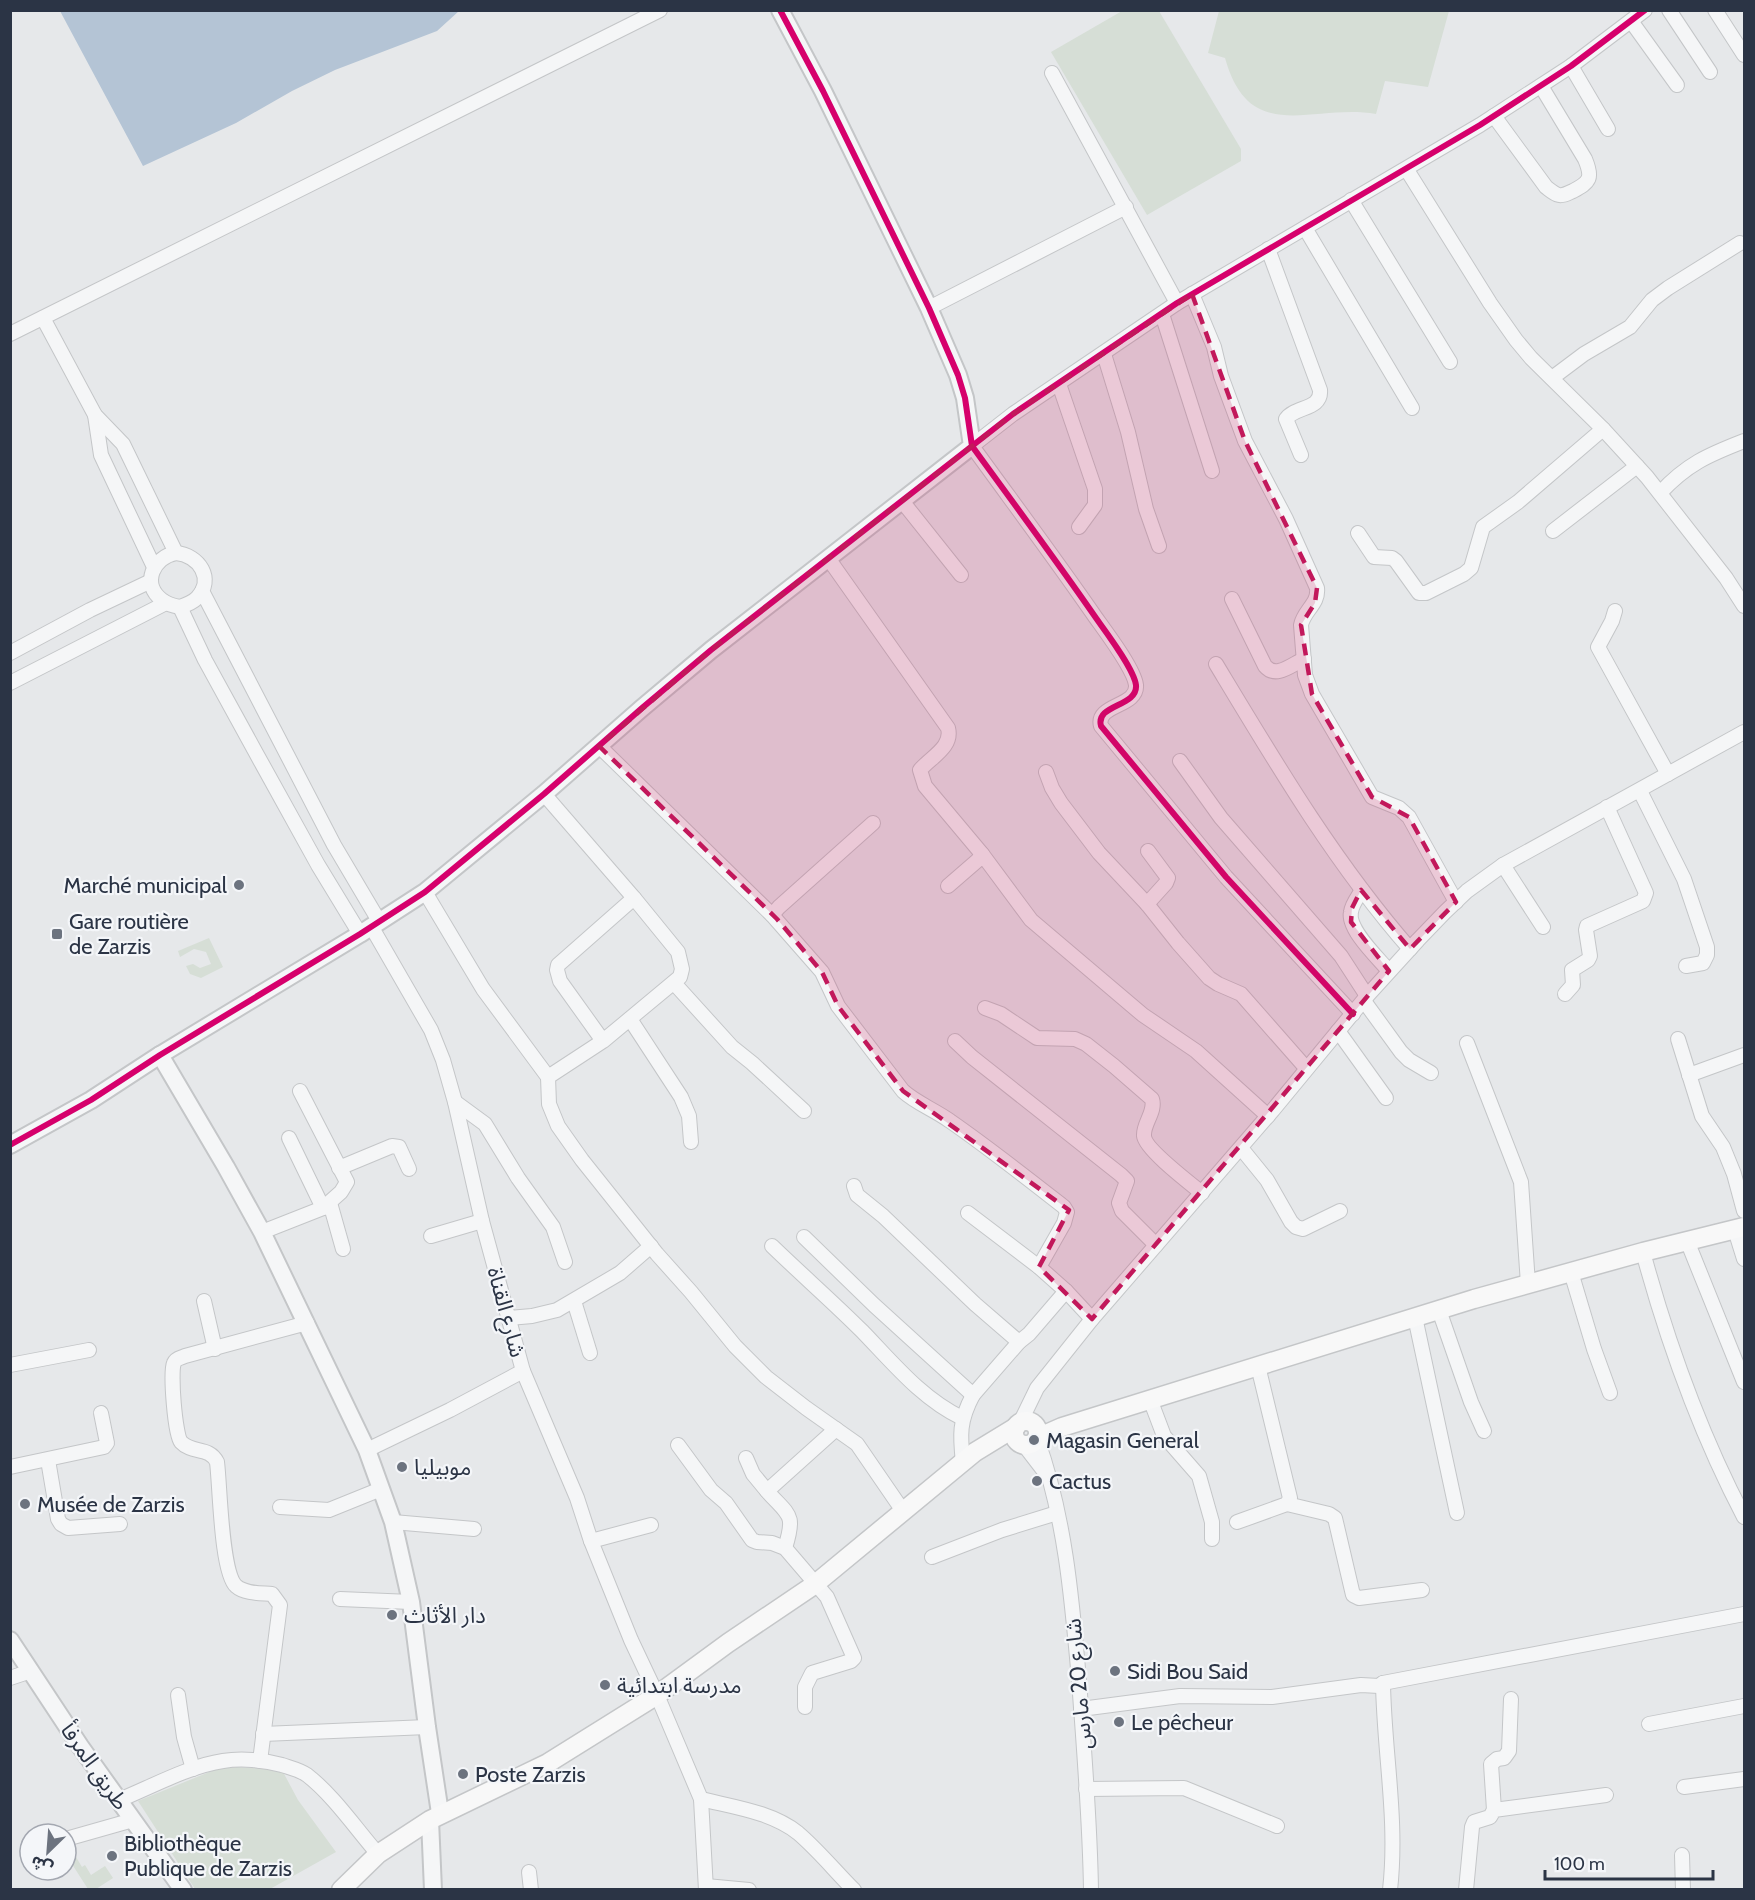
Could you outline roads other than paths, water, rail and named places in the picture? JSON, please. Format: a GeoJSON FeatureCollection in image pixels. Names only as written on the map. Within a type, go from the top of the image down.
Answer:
{"type":"FeatureCollection","features":[{"type":"Feature","properties":{"kind":"main road"},"geometry":{"type":"LineString","coordinates":[[341,1890],[378,1854],[435,1817],[548,1762],[657,1695],[814,1584],[982,1448],[1062,1426],[1527,1284],[1643,1252],[1740,1229]]}},
{"type":"Feature","properties":{"kind":"main road"},"geometry":{"type":"LineString","coordinates":[[351,1890],[361,1869]]}},
{"type":"Feature","properties":{"kind":"street"},"geometry":{"type":"LineString","coordinates":[[10,334],[660,10]]}},
{"type":"Feature","properties":{"kind":"street"},"geometry":{"type":"LineString","coordinates":[[780,10],[929,308],[958,375],[965,398],[972,446],[1118,648],[1134,679],[1136,686],[1132,696],[1102,715],[1101,726],[1226,877],[1353,1014]]}},
{"type":"Feature","properties":{"kind":"street"},"geometry":{"type":"LineString","coordinates":[[10,1145],[91,1100],[424,892],[544,794],[711,650],[1013,414],[1177,303],[1351,200],[1407,170],[1541,86],[1645,10]]}},
{"type":"Feature","properties":{"kind":"street"},"geometry":{"type":"LineString","coordinates":[[1669,10],[1710,72]]}},
{"type":"Feature","properties":{"kind":"street"},"geometry":{"type":"LineString","coordinates":[[1715,10],[1744,55]]}},
{"type":"Feature","properties":{"kind":"street"},"geometry":{"type":"LineString","coordinates":[[1631,21],[1677,85]]}},
{"type":"Feature","properties":{"kind":"street"},"geometry":{"type":"LineString","coordinates":[[1571,66],[1608,129]]}},
{"type":"Feature","properties":{"kind":"street"},"geometry":{"type":"LineString","coordinates":[[1052,73],[1177,303]]}},
{"type":"Feature","properties":{"kind":"street"},"geometry":{"type":"LineString","coordinates":[[1494,116],[1546,187],[1555,194],[1566,195],[1585,184],[1590,177],[1585,159],[1541,86]]}},
{"type":"Feature","properties":{"kind":"street"},"geometry":{"type":"LineString","coordinates":[[1407,170],[1490,303],[1516,340],[1531,358],[1604,429],[1637,466],[1726,578],[1744,606]]}},
{"type":"Feature","properties":{"kind":"street"},"geometry":{"type":"LineString","coordinates":[[1351,200],[1450,362]]}},
{"type":"Feature","properties":{"kind":"street"},"geometry":{"type":"LineString","coordinates":[[929,308],[1126,207]]}},
{"type":"Feature","properties":{"kind":"street"},"geometry":{"type":"LineString","coordinates":[[1305,228],[1412,408]]}},
{"type":"Feature","properties":{"kind":"street"},"geometry":{"type":"LineString","coordinates":[[1552,378],[1584,354],[1630,327],[1652,300],[1668,288],[1740,243]]}},
{"type":"Feature","properties":{"kind":"street"},"geometry":{"type":"LineString","coordinates":[[1268,249],[1321,396],[1318,401],[1293,412],[1286,419],[1301,455]]}},
{"type":"Feature","properties":{"kind":"street"},"geometry":{"type":"LineString","coordinates":[[1192,294],[1208,328],[1221,376],[1245,441],[1286,519],[1317,588],[1318,596],[1315,603],[1303,617],[1301,625],[1305,675],[1312,694],[1372,797],[1399,808],[1409,817],[1456,902]]}},
{"type":"Feature","properties":{"kind":"street"},"geometry":{"type":"LineString","coordinates":[[1162,314],[1212,471]]}},
{"type":"Feature","properties":{"kind":"street"},"geometry":{"type":"LineString","coordinates":[[43,318],[94,415],[123,444],[176,553]]}},
{"type":"Feature","properties":{"kind":"street"},"geometry":{"type":"LineString","coordinates":[[1104,354],[1128,432],[1146,509],[1159,546]]}},
{"type":"Feature","properties":{"kind":"street"},"geometry":{"type":"LineString","coordinates":[[1059,384],[1095,489],[1095,505],[1079,527]]}},
{"type":"Feature","properties":{"kind":"street"},"geometry":{"type":"LineString","coordinates":[[94,415],[101,454],[152,574],[155,594],[166,603],[180,608],[205,660],[318,865],[370,927]]}},
{"type":"Feature","properties":{"kind":"street"},"geometry":{"type":"LineString","coordinates":[[1358,533],[1374,557],[1392,558],[1419,593],[1426,593],[1464,574],[1471,568],[1483,527],[1518,501],[1604,429]]}},
{"type":"Feature","properties":{"kind":"street"},"geometry":{"type":"LineString","coordinates":[[1660,493],[1695,462],[1744,441]]}},
{"type":"Feature","properties":{"kind":"street"},"geometry":{"type":"LineString","coordinates":[[1553,531],[1637,466]]}},
{"type":"Feature","properties":{"kind":"street"},"geometry":{"type":"LineString","coordinates":[[902,501],[962,575]]}},
{"type":"Feature","properties":{"kind":"street"},"geometry":{"type":"LineString","coordinates":[[10,653],[152,574],[163,557],[176,553],[190,556],[200,565],[204,578],[202,591],[192,602],[180,608]]}},
{"type":"Feature","properties":{"kind":"street"},"geometry":{"type":"LineString","coordinates":[[828,558],[948,728],[950,735],[947,744],[920,770],[925,786],[982,854],[1031,920],[1143,1015],[1196,1051],[1268,1116]]}},
{"type":"Feature","properties":{"kind":"street"},"geometry":{"type":"LineString","coordinates":[[202,591],[334,845],[370,927]]}},
{"type":"Feature","properties":{"kind":"street"},"geometry":{"type":"LineString","coordinates":[[1232,599],[1269,670],[1281,671],[1304,659]]}},
{"type":"Feature","properties":{"kind":"street"},"geometry":{"type":"LineString","coordinates":[[10,683],[166,603]]}},
{"type":"Feature","properties":{"kind":"street"},"geometry":{"type":"LineString","coordinates":[[1615,611],[1598,647],[1668,774]]}},
{"type":"Feature","properties":{"kind":"street"},"geometry":{"type":"LineString","coordinates":[[1216,664],[1265,746],[1329,844],[1362,890],[1410,949]]}},
{"type":"Feature","properties":{"kind":"street"},"geometry":{"type":"LineString","coordinates":[[1027,1434],[1036,1388],[1092,1319],[1268,1116],[1365,998],[1467,891],[1503,865],[1744,732]]}},
{"type":"Feature","properties":{"kind":"street"},"geometry":{"type":"LineString","coordinates":[[599,746],[772,915],[822,972],[838,1006],[909,1097],[930,1107],[967,1133],[1064,1207],[1067,1212],[1064,1223],[1039,1267]]}},
{"type":"Feature","properties":{"kind":"street"},"geometry":{"type":"LineString","coordinates":[[1180,761],[1234,834],[1341,956],[1365,998],[1401,1052],[1409,1060],[1431,1073]]}},
{"type":"Feature","properties":{"kind":"street"},"geometry":{"type":"LineString","coordinates":[[1046,772],[1061,803],[1099,853],[1147,904],[1209,978],[1241,994],[1306,1068]]}},
{"type":"Feature","properties":{"kind":"street"},"geometry":{"type":"LineString","coordinates":[[1640,791],[1684,879],[1707,947],[1707,956],[1703,963],[1686,966]]}},
{"type":"Feature","properties":{"kind":"street"},"geometry":{"type":"LineString","coordinates":[[544,794],[678,952],[682,969],[680,977],[674,983],[603,1041],[548,1077]]}},
{"type":"Feature","properties":{"kind":"street"},"geometry":{"type":"LineString","coordinates":[[1565,994],[1574,985],[1572,970],[1588,960],[1590,956],[1587,926],[1646,898],[1646,893],[1606,807]]}},
{"type":"Feature","properties":{"kind":"street"},"geometry":{"type":"LineString","coordinates":[[772,915],[873,823]]}},
{"type":"Feature","properties":{"kind":"street"},"geometry":{"type":"LineString","coordinates":[[1147,904],[1168,878],[1148,851]]}},
{"type":"Feature","properties":{"kind":"street"},"geometry":{"type":"LineString","coordinates":[[948,886],[982,854]]}},
{"type":"Feature","properties":{"kind":"street"},"geometry":{"type":"LineString","coordinates":[[1503,865],[1543,927]]}},
{"type":"Feature","properties":{"kind":"street"},"geometry":{"type":"LineString","coordinates":[[1362,890],[1352,908],[1351,922],[1389,971]]}},
{"type":"Feature","properties":{"kind":"street"},"geometry":{"type":"LineString","coordinates":[[424,892],[483,988],[548,1077],[549,1104],[558,1126],[582,1160],[735,1346],[766,1377],[857,1444],[903,1511]]}},
{"type":"Feature","properties":{"kind":"street"},"geometry":{"type":"LineString","coordinates":[[603,1041],[560,981],[558,965],[634,898]]}},
{"type":"Feature","properties":{"kind":"street","name":"شارع القناة"},"geometry":{"type":"LineString","coordinates":[[370,927],[431,1030],[443,1060],[482,1221],[524,1371],[577,1498],[591,1541],[645,1672],[701,1799],[706,1888]]}},
{"type":"Feature","properties":{"kind":"street"},"geometry":{"type":"LineString","coordinates":[[674,983],[732,1047],[804,1111]]}},
{"type":"Feature","properties":{"kind":"street"},"geometry":{"type":"LineString","coordinates":[[985,1008],[1001,1014],[1037,1038],[1075,1039],[1086,1044],[1114,1066],[1152,1099],[1153,1108],[1144,1133],[1146,1142],[1174,1170],[1202,1193]]}},
{"type":"Feature","properties":{"kind":"street"},"geometry":{"type":"LineString","coordinates":[[630,1019],[681,1097],[688,1116],[691,1142]]}},
{"type":"Feature","properties":{"kind":"street"},"geometry":{"type":"LineString","coordinates":[[1338,1031],[1386,1098]]}},
{"type":"Feature","properties":{"kind":"street"},"geometry":{"type":"LineString","coordinates":[[1678,1039],[1701,1116],[1718,1138],[1728,1158],[1744,1211]]}},
{"type":"Feature","properties":{"kind":"street"},"geometry":{"type":"LineString","coordinates":[[955,1041],[1121,1175],[1126,1181],[1119,1203],[1122,1211],[1156,1245]]}},
{"type":"Feature","properties":{"kind":"street"},"geometry":{"type":"LineString","coordinates":[[1467,1043],[1521,1182],[1527,1284]]}},
{"type":"Feature","properties":{"kind":"street"},"geometry":{"type":"LineString","coordinates":[[1689,1075],[1744,1054]]}},
{"type":"Feature","properties":{"kind":"street"},"geometry":{"type":"LineString","coordinates":[[160,1055],[262,1232],[367,1450],[393,1522],[411,1602],[427,1727],[435,1817],[434,1890]]}},
{"type":"Feature","properties":{"kind":"street"},"geometry":{"type":"LineString","coordinates":[[262,1232],[326,1205],[341,1192],[347,1182],[300,1091]]}},
{"type":"Feature","properties":{"kind":"street"},"geometry":{"type":"LineString","coordinates":[[455,1102],[485,1124],[518,1178],[553,1227],[565,1262]]}},
{"type":"Feature","properties":{"kind":"street"},"geometry":{"type":"LineString","coordinates":[[289,1138],[326,1205],[343,1249]]}},
{"type":"Feature","properties":{"kind":"street"},"geometry":{"type":"LineString","coordinates":[[339,1168],[392,1146],[399,1147],[409,1169]]}},
{"type":"Feature","properties":{"kind":"street"},"geometry":{"type":"LineString","coordinates":[[1241,1148],[1268,1180],[1296,1227],[1303,1229],[1340,1211]]}},
{"type":"Feature","properties":{"kind":"street"},"geometry":{"type":"LineString","coordinates":[[854,1186],[857,1195],[1019,1342]]}},
{"type":"Feature","properties":{"kind":"street"},"geometry":{"type":"LineString","coordinates":[[968,1213],[1039,1267],[1092,1319]]}},
{"type":"Feature","properties":{"kind":"street"},"geometry":{"type":"LineString","coordinates":[[431,1236],[482,1221]]}},
{"type":"Feature","properties":{"kind":"street"},"geometry":{"type":"LineString","coordinates":[[1740,1229],[1744,1259]]}},
{"type":"Feature","properties":{"kind":"street"},"geometry":{"type":"LineString","coordinates":[[804,1237],[874,1305],[973,1395]]}},
{"type":"Feature","properties":{"kind":"street"},"geometry":{"type":"LineString","coordinates":[[1688,1243],[1744,1382]]}},
{"type":"Feature","properties":{"kind":"street"},"geometry":{"type":"LineString","coordinates":[[508,1318],[557,1310],[620,1273],[651,1246]]}},
{"type":"Feature","properties":{"kind":"street"},"geometry":{"type":"LineString","coordinates":[[772,1246],[860,1329],[916,1386],[945,1410],[962,1419]]}},
{"type":"Feature","properties":{"kind":"street"},"geometry":{"type":"LineString","coordinates":[[1643,1252],[1665,1329],[1686,1389],[1744,1517]]}},
{"type":"Feature","properties":{"kind":"street"},"geometry":{"type":"LineString","coordinates":[[1571,1272],[1610,1393]]}},
{"type":"Feature","properties":{"kind":"street"},"geometry":{"type":"LineString","coordinates":[[965,1462],[960,1437],[962,1419],[973,1395],[1066,1292]]}},
{"type":"Feature","properties":{"kind":"street"},"geometry":{"type":"LineString","coordinates":[[204,1301],[215,1349]]}},
{"type":"Feature","properties":{"kind":"street"},"geometry":{"type":"LineString","coordinates":[[574,1301],[590,1353]]}},
{"type":"Feature","properties":{"kind":"street"},"geometry":{"type":"LineString","coordinates":[[1439,1310],[1453,1355],[1484,1431]]}},
{"type":"Feature","properties":{"kind":"street"},"geometry":{"type":"LineString","coordinates":[[1415,1317],[1457,1513]]}},
{"type":"Feature","properties":{"kind":"street"},"geometry":{"type":"LineString","coordinates":[[260,1761],[280,1605],[272,1594],[243,1591],[233,1582],[228,1571],[225,1551],[217,1462],[211,1453],[193,1449],[181,1442],[178,1437],[172,1377],[175,1361],[185,1356],[307,1323]]}},
{"type":"Feature","properties":{"kind":"street"},"geometry":{"type":"LineString","coordinates":[[10,1365],[89,1350]]}},
{"type":"Feature","properties":{"kind":"street"},"geometry":{"type":"LineString","coordinates":[[1258,1366],[1290,1498],[1287,1504]]}},
{"type":"Feature","properties":{"kind":"street"},"geometry":{"type":"LineString","coordinates":[[367,1450],[524,1371]]}},
{"type":"Feature","properties":{"kind":"street"},"geometry":{"type":"LineString","coordinates":[[1150,1399],[1164,1436],[1199,1476],[1212,1521],[1212,1539]]}},
{"type":"Feature","properties":{"kind":"street"},"geometry":{"type":"LineString","coordinates":[[10,1467],[104,1447],[106,1443],[101,1413]]}},
{"type":"Feature","properties":{"kind":"street"},"geometry":{"type":"LineString","coordinates":[[767,1491],[836,1429]]}},
{"type":"Feature","properties":{"kind":"street","name":"شارع 20 مارس"},"geometry":{"type":"LineString","coordinates":[[1027,1434],[1050,1480],[1074,1623],[1091,1890]]}},
{"type":"Feature","properties":{"kind":"street"},"geometry":{"type":"LineString","coordinates":[[678,1445],[711,1490],[726,1503],[752,1540],[785,1548],[826,1598],[854,1658],[851,1661],[812,1673],[805,1687],[805,1707]]}},
{"type":"Feature","properties":{"kind":"street"},"geometry":{"type":"LineString","coordinates":[[746,1458],[753,1474],[790,1517],[792,1527],[785,1548]]}},
{"type":"Feature","properties":{"kind":"street"},"geometry":{"type":"LineString","coordinates":[[48,1460],[58,1519],[61,1524],[68,1528],[120,1524]]}},
{"type":"Feature","properties":{"kind":"street"},"geometry":{"type":"LineString","coordinates":[[280,1507],[329,1510],[381,1489]]}},
{"type":"Feature","properties":{"kind":"street"},"geometry":{"type":"LineString","coordinates":[[1237,1522],[1287,1504],[1329,1514],[1335,1518],[1353,1595],[1359,1598],[1422,1590]]}},
{"type":"Feature","properties":{"kind":"street"},"geometry":{"type":"LineString","coordinates":[[932,1557],[1002,1530],[1057,1513]]}},
{"type":"Feature","properties":{"kind":"street"},"geometry":{"type":"LineString","coordinates":[[393,1522],[474,1529]]}},
{"type":"Feature","properties":{"kind":"street"},"geometry":{"type":"LineString","coordinates":[[591,1541],[651,1525]]}},
{"type":"Feature","properties":{"kind":"street"},"geometry":{"type":"LineString","coordinates":[[339,1599],[411,1602]]}},
{"type":"Feature","properties":{"kind":"street"},"geometry":{"type":"LineString","coordinates":[[1081,1709],[1180,1696],[1256,1698],[1361,1684],[1379,1686],[1383,1683],[1744,1614]]}},
{"type":"Feature","properties":{"kind":"street","name":"طريق المرفأ"},"geometry":{"type":"LineString","coordinates":[[10,1640],[80,1746],[183,1890]]}},
{"type":"Feature","properties":{"kind":"street"},"geometry":{"type":"LineString","coordinates":[[10,1678],[31,1671]]}},
{"type":"Feature","properties":{"kind":"street"},"geometry":{"type":"LineString","coordinates":[[1383,1683],[1383,1717],[1389,1759],[1393,1818],[1393,1870],[1390,1890]]}},
{"type":"Feature","properties":{"kind":"street"},"geometry":{"type":"LineString","coordinates":[[178,1695],[184,1737],[193,1769]]}},
{"type":"Feature","properties":{"kind":"street"},"geometry":{"type":"LineString","coordinates":[[1466,1890],[1472,1827],[1477,1820],[1490,1817],[1494,1810],[1491,1764],[1504,1758],[1509,1751],[1511,1700]]}},
{"type":"Feature","properties":{"kind":"street"},"geometry":{"type":"LineString","coordinates":[[1649,1724],[1744,1706]]}},
{"type":"Feature","properties":{"kind":"street"},"geometry":{"type":"LineString","coordinates":[[263,1734],[427,1727]]}},
{"type":"Feature","properties":{"kind":"street"},"geometry":{"type":"LineString","coordinates":[[119,1800],[193,1769],[223,1761],[274,1763],[300,1771],[309,1777],[378,1854]]}},
{"type":"Feature","properties":{"kind":"street"},"geometry":{"type":"LineString","coordinates":[[1684,1787],[1744,1779]]}},
{"type":"Feature","properties":{"kind":"street"},"geometry":{"type":"LineString","coordinates":[[1086,1789],[1184,1788],[1277,1826]]}},
{"type":"Feature","properties":{"kind":"street"},"geometry":{"type":"LineString","coordinates":[[1494,1810],[1606,1795]]}},
{"type":"Feature","properties":{"kind":"street"},"geometry":{"type":"LineString","coordinates":[[701,1799],[758,1814],[781,1823],[797,1833],[854,1890]]}},
{"type":"Feature","properties":{"kind":"street"},"geometry":{"type":"LineString","coordinates":[[78,1836],[133,1820]]}},
{"type":"Feature","properties":{"kind":"street"},"geometry":{"type":"LineString","coordinates":[[1682,1855],[1683,1890]]}},
{"type":"Feature","properties":{"kind":"street"},"geometry":{"type":"LineString","coordinates":[[529,1872],[531,1890]]}},
{"type":"Feature","properties":{"kind":"street"},"geometry":{"type":"LineString","coordinates":[[706,1888],[749,1890]]}},
{"type":"Feature","properties":{"kind":"water"},"geometry":{"type":"Polygon","coordinates":[[[60,11],[459,11],[437,31],[335,70],[236,123],[143,166],[60,11]]]}},
{"type":"Feature","properties":{"kind":"place","name":"Marché municipal"},"geometry":{"type":"Point","coordinates":[239,885]}},
{"type":"Feature","properties":{"kind":"place","name":"Gare routière de Zarzis"},"geometry":{"type":"Point","coordinates":[57,934]}},
{"type":"Feature","properties":{"kind":"place","name":"Magasin General"},"geometry":{"type":"Point","coordinates":[1034,1440]}},
{"type":"Feature","properties":{"kind":"place","name":"موبيليا"},"geometry":{"type":"Point","coordinates":[402,1467]}},
{"type":"Feature","properties":{"kind":"place","name":"Cactus"},"geometry":{"type":"Point","coordinates":[1037,1481]}},
{"type":"Feature","properties":{"kind":"place","name":"Musée de Zarzis"},"geometry":{"type":"Point","coordinates":[25,1504]}},
{"type":"Feature","properties":{"kind":"place","name":"دار الأثاث"},"geometry":{"type":"Point","coordinates":[392,1615]}},
{"type":"Feature","properties":{"kind":"place","name":"Sidi Bou Said"},"geometry":{"type":"Point","coordinates":[1115,1671]}},
{"type":"Feature","properties":{"kind":"place","name":"مدرسة ابتدائية"},"geometry":{"type":"Point","coordinates":[605,1685]}},
{"type":"Feature","properties":{"kind":"place","name":"Le pêcheur"},"geometry":{"type":"Point","coordinates":[1119,1722]}},
{"type":"Feature","properties":{"kind":"place","name":"Poste Zarzis"},"geometry":{"type":"Point","coordinates":[463,1774]}},
{"type":"Feature","properties":{"kind":"place","name":"Bibliothèque Publique de Zarzis"},"geometry":{"type":"Point","coordinates":[112,1856]}}]}
